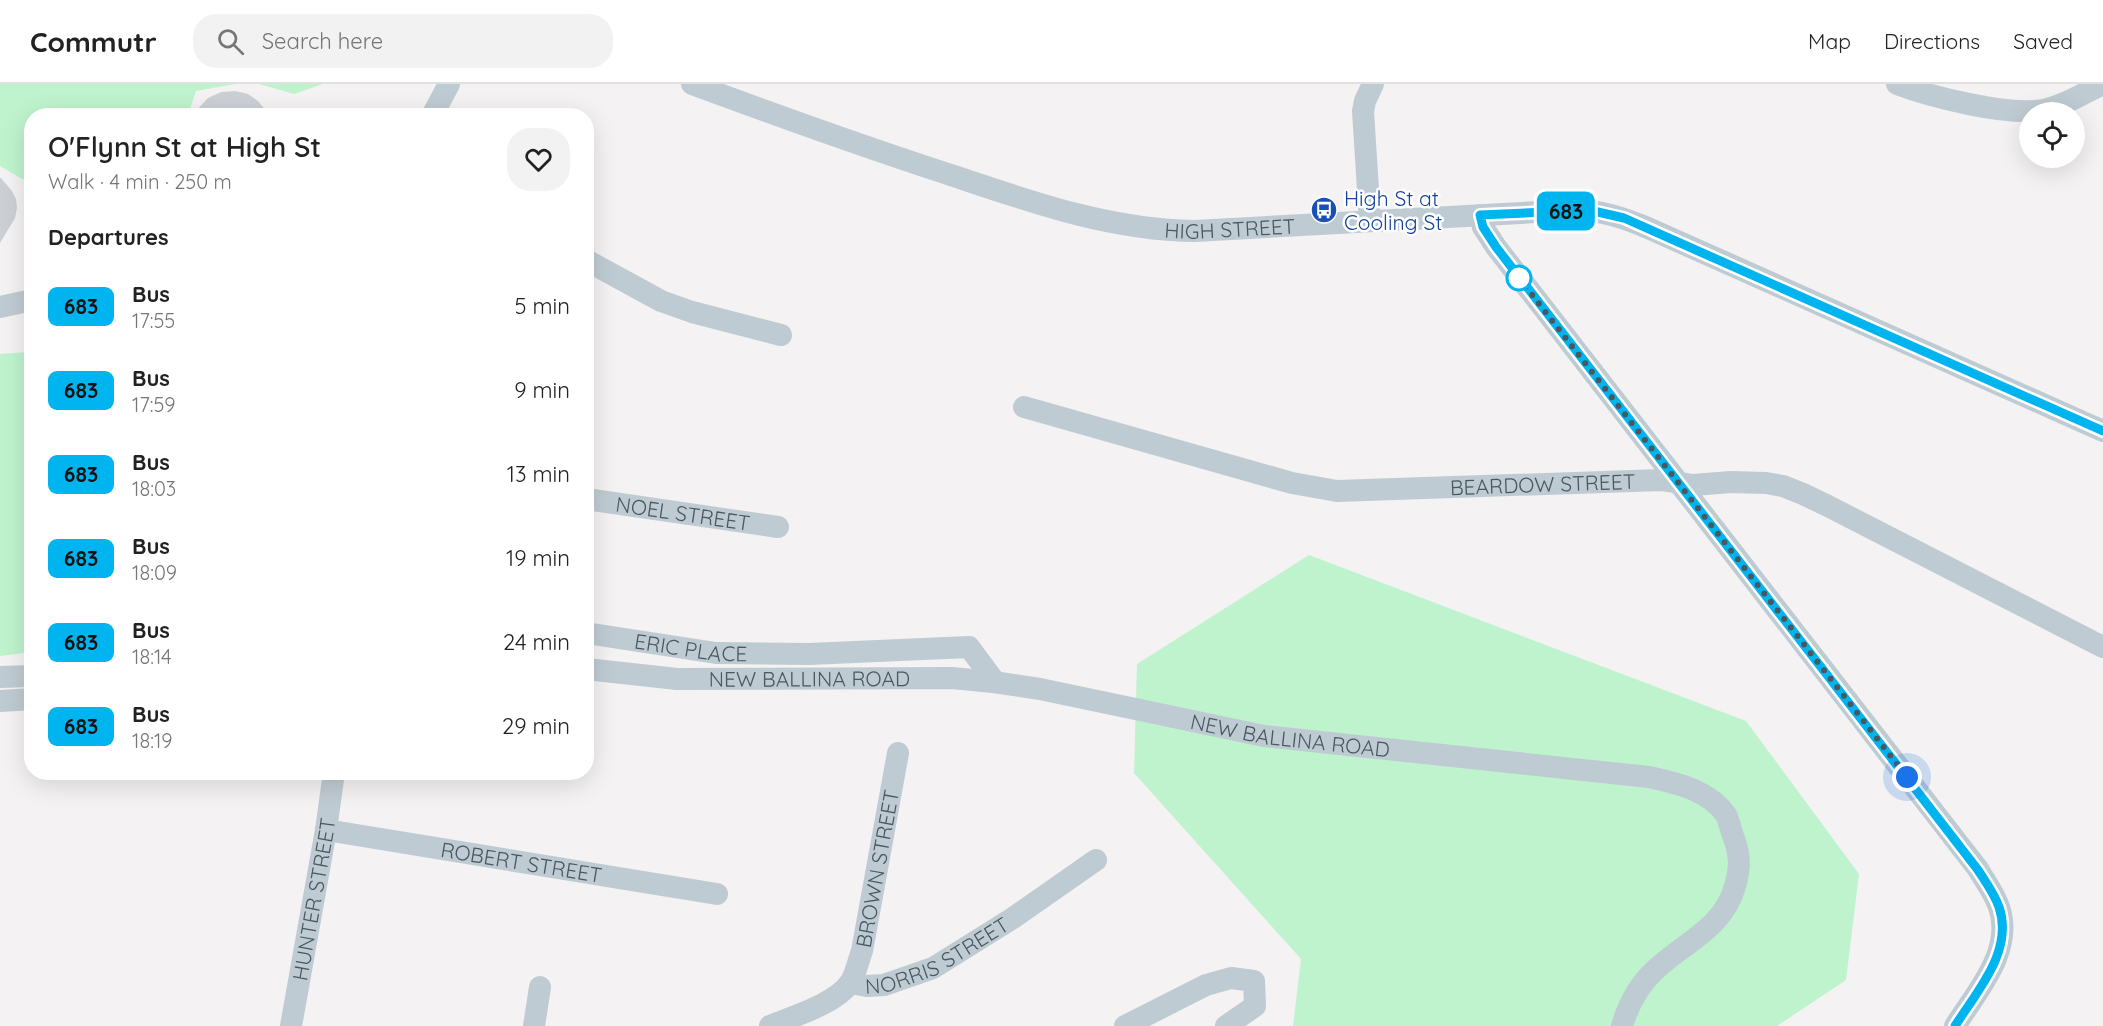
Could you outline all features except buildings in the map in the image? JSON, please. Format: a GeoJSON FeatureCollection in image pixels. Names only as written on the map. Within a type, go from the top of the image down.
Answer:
{"type":"FeatureCollection","features":[{"type":"Feature","properties":{"kind":"street"},"geometry":{"type":"LineString","coordinates":[[436,108],[449,84]]}},
{"type":"Feature","properties":{"kind":"street","name":"HIGH STREET"},"geometry":{"type":"LineString","coordinates":[[692,84],[860,146],[1056,210],[1163,230],[1195,231],[1589,210],[1624,218],[2103,431]]}},
{"type":"Feature","properties":{"kind":"street"},"geometry":{"type":"LineString","coordinates":[[1897,84],[1941,91],[2027,111],[2045,110],[2063,104],[2103,84]]}},
{"type":"Feature","properties":{"kind":"street"},"geometry":{"type":"LineString","coordinates":[[1368,87],[1363,111],[1370,221]]}},
{"type":"Feature","properties":{"kind":"street"},"geometry":{"type":"LineString","coordinates":[[1480,215],[1483,227],[1496,247],[1978,870],[1991,890],[1999,908],[2001,920],[2000,948],[1992,968],[1955,1026]]}},
{"type":"Feature","properties":{"kind":"street"},"geometry":{"type":"LineString","coordinates":[[594,264],[661,301],[692,312],[781,336]]}},
{"type":"Feature","properties":{"kind":"street"},"geometry":{"type":"LineString","coordinates":[[0,307],[24,302]]}},
{"type":"Feature","properties":{"kind":"street","name":"BEARDOW STREET"},"geometry":{"type":"LineString","coordinates":[[1024,407],[1292,483],[1336,491],[1661,480],[1693,485],[1748,482],[1783,486],[1952,568],[2103,647]]}},
{"type":"Feature","properties":{"kind":"street","name":"NOEL STREET"},"geometry":{"type":"LineString","coordinates":[[594,500],[778,527]]}},
{"type":"Feature","properties":{"kind":"street","name":"ERIC PLACE"},"geometry":{"type":"LineString","coordinates":[[594,634],[716,653],[809,654],[969,647],[995,682]]}},
{"type":"Feature","properties":{"kind":"street","name":"NEW BALLINA ROAD"},"geometry":{"type":"LineString","coordinates":[[594,670],[677,679],[952,678],[995,682],[1041,689],[1264,736],[1649,777],[1680,784],[1707,797],[1726,815],[1736,843],[1740,868],[1733,895],[1721,917],[1654,971],[1637,993],[1622,1026]]}},
{"type":"Feature","properties":{"kind":"street"},"geometry":{"type":"LineString","coordinates":[[0,677],[24,676]]}},
{"type":"Feature","properties":{"kind":"street"},"geometry":{"type":"LineString","coordinates":[[0,701],[24,700]]}},
{"type":"Feature","properties":{"kind":"street","name":"BROWN STREET"},"geometry":{"type":"LineString","coordinates":[[850,983],[862,951],[898,753]]}},
{"type":"Feature","properties":{"kind":"street","name":"HUNTER STREET"},"geometry":{"type":"LineString","coordinates":[[291,1026],[333,780]]}},
{"type":"Feature","properties":{"kind":"street","name":"ROBERT STREET"},"geometry":{"type":"LineString","coordinates":[[326,830],[717,894]]}},
{"type":"Feature","properties":{"kind":"street","name":"NORRIS STREET"},"geometry":{"type":"LineString","coordinates":[[770,1026],[824,1003],[838,995],[850,983],[867,986],[884,985],[933,968],[1013,918],[1096,860]]}},
{"type":"Feature","properties":{"kind":"street"},"geometry":{"type":"LineString","coordinates":[[1125,1026],[1206,986],[1232,978],[1254,981],[1255,1006],[1226,1026]]}},
{"type":"Feature","properties":{"kind":"street"},"geometry":{"type":"LineString","coordinates":[[534,1026],[540,987]]}},
{"type":"Feature","properties":{"kind":"green space"},"geometry":{"type":"Polygon","coordinates":[[[0,84],[236,84],[196,91],[190,108],[24,108],[24,180],[0,166],[0,84]]]}},
{"type":"Feature","properties":{"kind":"green space"},"geometry":{"type":"Polygon","coordinates":[[[259,84],[323,84],[294,94],[259,84]]]}},
{"type":"Feature","properties":{"kind":"green space"},"geometry":{"type":"Polygon","coordinates":[[[24,352],[24,653],[0,656],[0,354],[24,352]]]}},
{"type":"Feature","properties":{"kind":"green space"},"geometry":{"type":"Polygon","coordinates":[[[1309,555],[1746,721],[1859,874],[1846,980],[1777,1026],[1293,1026],[1301,959],[1134,773],[1137,664],[1309,555]]]}},
{"type":"Feature","properties":{"kind":"bus line","name":"683"},"geometry":{"type":"LineString","coordinates":[[1955,1026],[1988,975],[2000,948],[2001,920],[1999,908],[1991,890],[1978,870],[1496,247],[1483,227],[1480,215],[1589,210],[1624,218],[2103,431]]}},
{"type":"Feature","properties":{"kind":"place","name":"High St at Cooling St"},"geometry":{"type":"Point","coordinates":[1324,210]}},
{"type":"Feature","properties":{"kind":"route"},"geometry":{"type":"LineString","coordinates":[[1519,278],[1907,777]]}}]}
